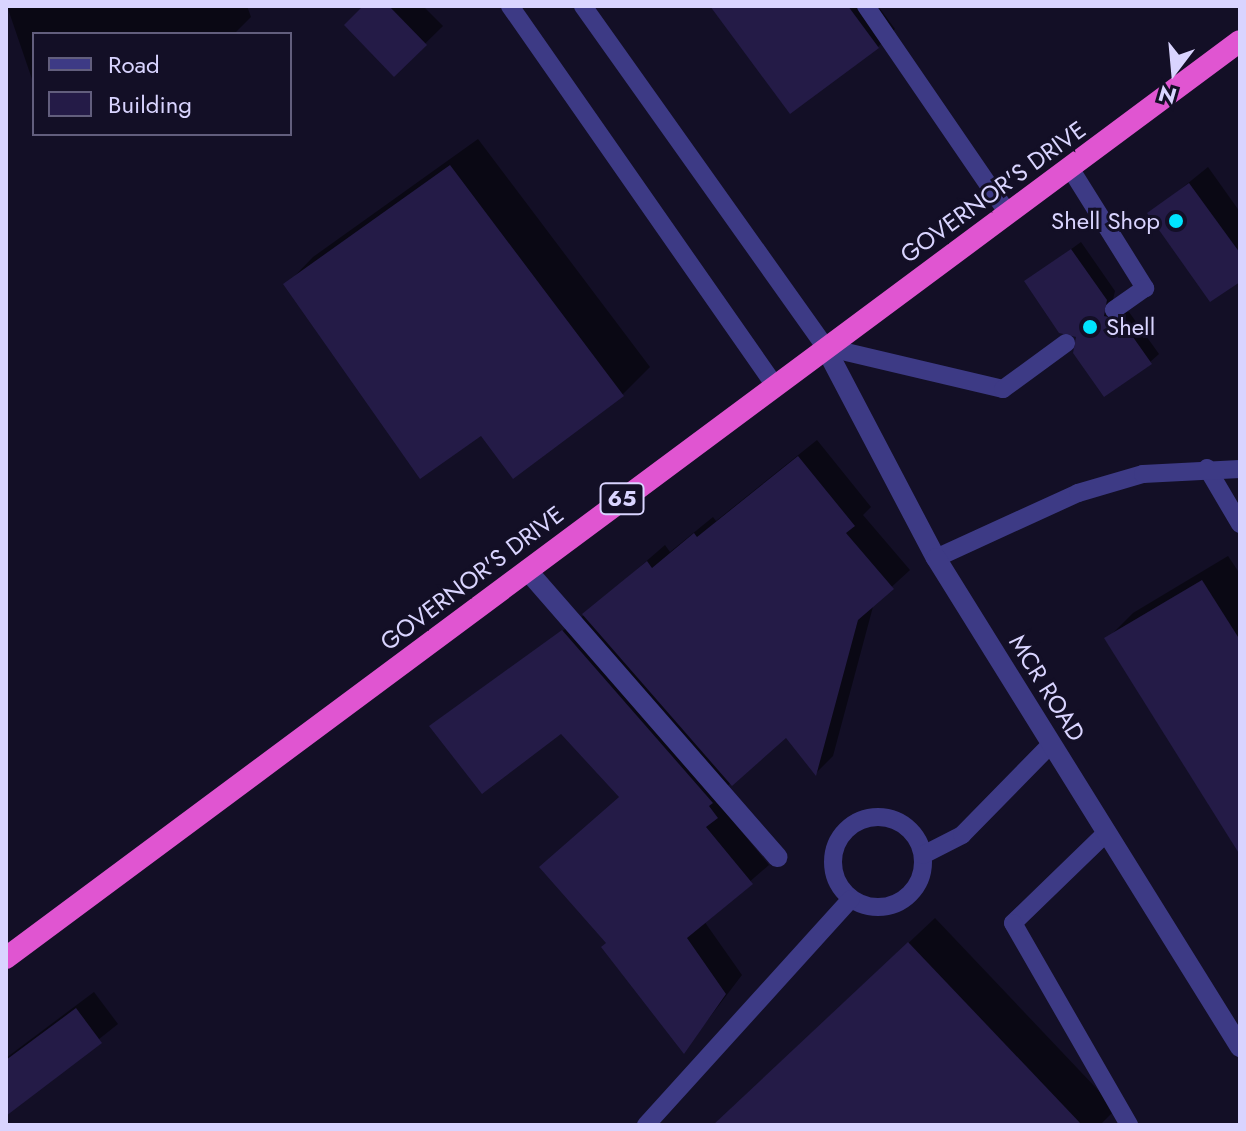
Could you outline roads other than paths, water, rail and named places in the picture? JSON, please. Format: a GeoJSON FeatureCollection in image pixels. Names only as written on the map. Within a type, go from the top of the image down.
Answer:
{"type":"FeatureCollection","features":[{"type":"Feature","properties":{"kind":"highway","name":"GOVERNOR'S DRIVE"},"geometry":{"type":"LineString","coordinates":[[6,958],[1240,41]]}},
{"type":"Feature","properties":{"kind":"street","name":"MCR ROAD"},"geometry":{"type":"LineString","coordinates":[[825,347],[936,558],[1240,1047]]}},
{"type":"Feature","properties":{"kind":"street"},"geometry":{"type":"LineString","coordinates":[[527,570],[777,857]]}},
{"type":"Feature","properties":{"kind":"lane"},"geometry":{"type":"LineString","coordinates":[[510,6],[775,386]]}},
{"type":"Feature","properties":{"kind":"lane"},"geometry":{"type":"LineString","coordinates":[[583,6],[825,347],[1003,389],[1066,343]]}},
{"type":"Feature","properties":{"kind":"lane"},"geometry":{"type":"LineString","coordinates":[[866,6],[1008,213]]}},
{"type":"Feature","properties":{"kind":"lane"},"geometry":{"type":"LineString","coordinates":[[1070,168],[1145,288],[1114,310]]}},
{"type":"Feature","properties":{"kind":"lane"},"geometry":{"type":"LineString","coordinates":[[1207,468],[1240,524]]}},
{"type":"Feature","properties":{"kind":"lane"},"geometry":{"type":"LineString","coordinates":[[936,558],[1078,493],[1143,474],[1207,468],[1240,469]]}},
{"type":"Feature","properties":{"kind":"lane"},"geometry":{"type":"LineString","coordinates":[[923,855],[962,835],[1051,744]]}},
{"type":"Feature","properties":{"kind":"lane"},"geometry":{"type":"LineString","coordinates":[[889,818],[911,832],[923,855],[923,873],[902,901],[867,906],[851,899],[839,886],[834,860],[841,836],[854,824],[889,818]]}},
{"type":"Feature","properties":{"kind":"lane"},"geometry":{"type":"LineString","coordinates":[[1105,834],[1013,923],[1129,1125]]}},
{"type":"Feature","properties":{"kind":"lane"},"geometry":{"type":"LineString","coordinates":[[646,1125],[851,899]]}},
{"type":"Feature","properties":{"kind":"place","name":"Shell Shop"},"geometry":{"type":"Point","coordinates":[1176,221]}},
{"type":"Feature","properties":{"kind":"place","name":"Shell"},"geometry":{"type":"Point","coordinates":[1090,327]}}]}
